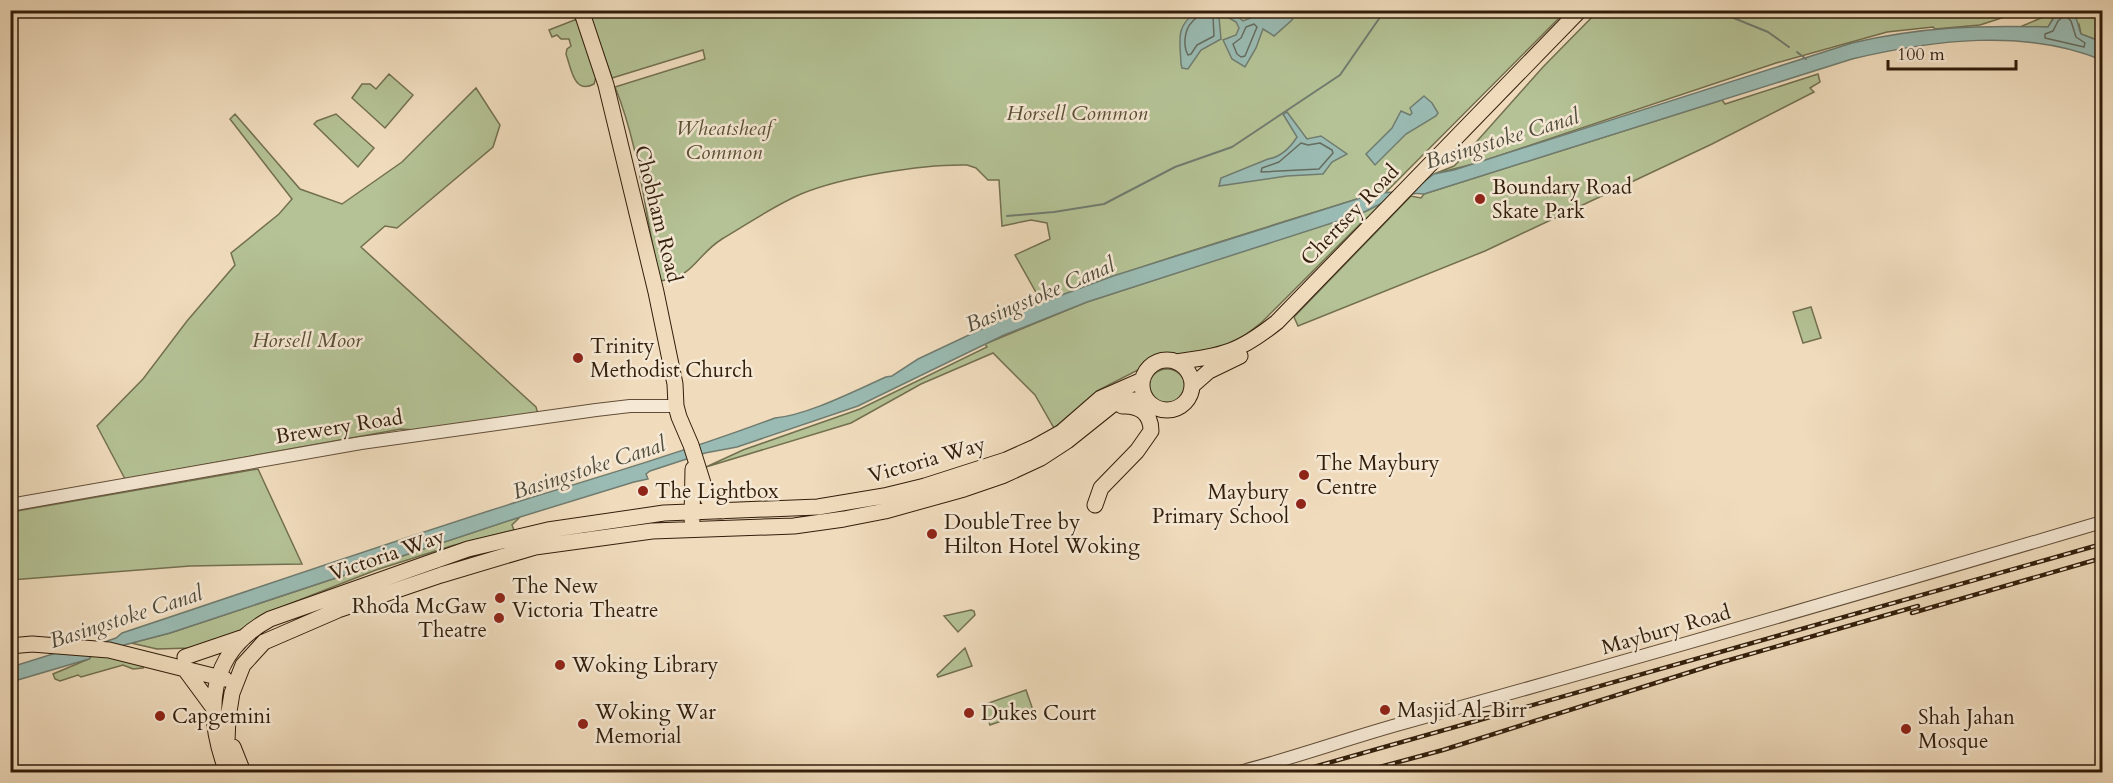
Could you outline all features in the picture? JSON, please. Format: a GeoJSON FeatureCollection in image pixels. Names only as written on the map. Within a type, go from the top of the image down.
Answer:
{"type":"FeatureCollection","features":[{"type":"Feature","properties":{"kind":"main road","name":"Chobham Road"},"geometry":{"type":"LineString","coordinates":[[581,10],[606,85],[656,292],[675,384],[676,406],[708,499],[723,511]]}},
{"type":"Feature","properties":{"kind":"main road","name":"Chertsey Road"},"geometry":{"type":"LineString","coordinates":[[1192,386],[1209,371],[1247,353],[1264,339],[1277,322],[1411,182],[1580,10]]}},
{"type":"Feature","properties":{"kind":"main road","name":"Chertsey Road"},"geometry":{"type":"LineString","coordinates":[[1176,362],[1226,354],[1244,346],[1277,322]]}},
{"type":"Feature","properties":{"kind":"main road"},"geometry":{"type":"LineString","coordinates":[[1169,360],[1187,370],[1192,386],[1183,404],[1171,410],[1158,409],[1146,400],[1142,380],[1149,367],[1169,360]]}},
{"type":"Feature","properties":{"kind":"main road","name":"Victoria Way"},"geometry":{"type":"LineString","coordinates":[[1142,380],[1101,398],[1062,432],[1035,447],[1006,460],[925,486],[884,496],[818,507],[723,511],[698,519],[652,531],[535,547],[441,575],[338,610],[283,633],[264,642],[255,650],[237,678],[230,703],[227,741],[232,763],[226,770],[218,749],[213,706],[220,671],[230,653],[243,637],[270,619],[468,549],[548,530],[664,513],[698,519],[779,519],[864,510],[885,511],[1002,476],[1041,458],[1067,441],[1112,405],[1124,400],[1146,400]]}},
{"type":"Feature","properties":{"kind":"main road"},"geometry":{"type":"LineString","coordinates":[[1095,505],[1101,488],[1137,451],[1151,431],[1149,417],[1137,408],[1126,406],[1107,410]]}},
{"type":"Feature","properties":{"kind":"main road","name":"Chobham Road"},"geometry":{"type":"LineString","coordinates":[[696,465],[692,491],[698,519]]}},
{"type":"Feature","properties":{"kind":"main road","name":"Chobham Road"},"geometry":{"type":"LineString","coordinates":[[696,465],[698,519]]}},
{"type":"Feature","properties":{"kind":"main road"},"geometry":{"type":"LineString","coordinates":[[664,513],[680,507],[692,491]]}},
{"type":"Feature","properties":{"kind":"main road"},"geometry":{"type":"LineString","coordinates":[[184,663],[243,637]]}},
{"type":"Feature","properties":{"kind":"main road"},"geometry":{"type":"LineString","coordinates":[[39,644],[42,639],[78,639],[220,671],[237,678]]}},
{"type":"Feature","properties":{"kind":"main road"},"geometry":{"type":"LineString","coordinates":[[10,646],[39,644],[144,654]]}},
{"type":"Feature","properties":{"kind":"main road"},"geometry":{"type":"LineString","coordinates":[[184,663],[213,706]]}},
{"type":"Feature","properties":{"kind":"main road","name":"Victoria Way"},"geometry":{"type":"LineString","coordinates":[[228,729],[243,772]]}},
{"type":"Feature","properties":{"kind":"street","name":"Brewery Road"},"geometry":{"type":"LineString","coordinates":[[10,505],[361,442],[618,407],[676,406]]}},
{"type":"Feature","properties":{"kind":"street","name":"Maybury Road"},"geometry":{"type":"LineString","coordinates":[[1239,772],[1281,762],[1374,732],[1590,672],[2103,522]]}},
{"type":"Feature","properties":{"kind":"green space","name":"Wheatsheaf Common"},"geometry":{"type":"Polygon","coordinates":[[[588,11],[1566,11],[1386,192],[1373,194],[1207,246],[1042,303],[1015,255],[1050,239],[1047,223],[1031,220],[1002,226],[999,180],[988,180],[976,168],[967,165],[882,173],[838,182],[801,194],[722,239],[681,275],[660,281],[636,158],[615,87],[705,59],[703,50],[612,78],[588,11]]]}},
{"type":"Feature","properties":{"kind":"green space"},"geometry":{"type":"Polygon","coordinates":[[[1598,11],[2023,11],[1980,25],[1887,32],[1776,63],[1477,163],[1434,174],[1454,166],[1543,67],[1598,11]]]}},
{"type":"Feature","properties":{"kind":"green space"},"geometry":{"type":"Polygon","coordinates":[[[2057,11],[2102,11],[2102,42],[2081,34],[2079,24],[2053,18],[2048,27],[2020,27],[2057,11]]]}},
{"type":"Feature","properties":{"kind":"green space"},"geometry":{"type":"Polygon","coordinates":[[[577,19],[596,77],[594,84],[587,86],[578,83],[572,73],[566,54],[567,49],[571,46],[569,39],[561,39],[557,35],[552,37],[549,30],[577,19]]]}},
{"type":"Feature","properties":{"kind":"green space"},"geometry":{"type":"Polygon","coordinates":[[[389,74],[413,95],[385,128],[352,98],[362,84],[370,84],[376,89],[389,74]]]}},
{"type":"Feature","properties":{"kind":"green space"},"geometry":{"type":"Polygon","coordinates":[[[1818,74],[1820,82],[1810,88],[1814,92],[1712,144],[1485,251],[1298,326],[1294,317],[1411,196],[1421,198],[1424,194],[1722,100],[1725,104],[1818,74]]]}},
{"type":"Feature","properties":{"kind":"green space","name":"Horsell Moor"},"geometry":{"type":"Polygon","coordinates":[[[476,88],[500,125],[493,147],[397,228],[385,226],[361,247],[536,407],[538,414],[415,430],[401,429],[125,479],[97,426],[143,379],[187,321],[235,265],[231,253],[279,214],[292,199],[230,119],[235,114],[300,189],[342,204],[402,162],[476,88]]]}},
{"type":"Feature","properties":{"kind":"green space"},"geometry":{"type":"Polygon","coordinates":[[[336,114],[374,148],[358,167],[314,124],[336,114]]]}},
{"type":"Feature","properties":{"kind":"green space"},"geometry":{"type":"Polygon","coordinates":[[[1379,203],[1381,207],[1363,221],[1262,322],[1243,337],[1223,348],[1152,357],[1140,369],[1097,391],[1054,428],[1035,395],[993,353],[921,384],[851,423],[706,467],[743,450],[860,409],[987,347],[985,344],[1087,302],[1368,210],[1379,203]]]}},
{"type":"Feature","properties":{"kind":"green space"},"geometry":{"type":"Polygon","coordinates":[[[1811,307],[1821,338],[1803,343],[1793,312],[1811,307]]]}},
{"type":"Feature","properties":{"kind":"green space"},"geometry":{"type":"Polygon","coordinates":[[[1167,369],[1180,374],[1185,387],[1180,400],[1167,405],[1154,400],[1149,387],[1154,374],[1167,369]]]}},
{"type":"Feature","properties":{"kind":"green space"},"geometry":{"type":"Polygon","coordinates":[[[258,469],[302,564],[190,566],[11,580],[11,512],[258,469]]]}},
{"type":"Feature","properties":{"kind":"green space"},"geometry":{"type":"Polygon","coordinates":[[[520,517],[512,525],[514,530],[451,546],[376,570],[274,610],[230,636],[191,648],[157,649],[131,643],[170,633],[520,517]]]}},
{"type":"Feature","properties":{"kind":"green space"},"geometry":{"type":"Polygon","coordinates":[[[971,610],[975,615],[958,632],[944,616],[971,610]]]}},
{"type":"Feature","properties":{"kind":"green space"},"geometry":{"type":"Polygon","coordinates":[[[965,648],[972,666],[938,677],[937,675],[965,648]]]}},
{"type":"Feature","properties":{"kind":"green space"},"geometry":{"type":"Polygon","coordinates":[[[94,653],[145,664],[143,668],[133,669],[123,665],[81,677],[78,675],[60,681],[55,679],[53,674],[89,659],[94,653]]]}},
{"type":"Feature","properties":{"kind":"green space"},"geometry":{"type":"Polygon","coordinates":[[[1026,690],[1033,710],[990,725],[983,705],[1026,690]]]}},
{"type":"Feature","properties":{"kind":"water","name":"Horsell Common"},"geometry":{"type":"Polygon","coordinates":[[[1197,11],[1232,11],[1243,21],[1269,11],[1296,11],[1292,20],[1274,36],[1263,29],[1256,48],[1245,67],[1232,59],[1223,40],[1236,35],[1239,28],[1236,22],[1224,15],[1219,17],[1221,39],[1201,50],[1188,69],[1182,68],[1180,34],[1185,23],[1197,11]]]}},
{"type":"Feature","properties":{"kind":"water"},"geometry":{"type":"Polygon","coordinates":[[[2062,12],[2074,16],[2081,34],[2102,42],[2102,60],[2072,50],[2042,44],[1978,40],[1914,47],[1852,59],[1424,194],[1399,196],[1360,214],[1087,302],[1004,335],[858,406],[737,447],[705,453],[650,471],[646,474],[648,479],[520,517],[170,633],[94,653],[89,659],[11,682],[11,667],[56,653],[81,650],[116,638],[122,633],[420,533],[681,451],[775,418],[816,407],[892,376],[918,359],[1024,309],[1113,276],[1373,194],[1392,192],[1422,183],[1434,174],[1454,170],[1852,43],[1901,33],[1949,28],[2048,27],[2057,13],[2062,12]]]}},
{"type":"Feature","properties":{"kind":"water"},"geometry":{"type":"Polygon","coordinates":[[[1424,96],[1438,113],[1436,116],[1406,134],[1375,165],[1366,154],[1392,128],[1401,111],[1410,115],[1412,113],[1410,108],[1424,96]]]}},
{"type":"Feature","properties":{"kind":"water"},"geometry":{"type":"Polygon","coordinates":[[[1287,112],[1307,139],[1321,136],[1347,154],[1332,162],[1323,174],[1287,176],[1219,186],[1221,178],[1277,156],[1288,148],[1297,137],[1283,114],[1287,112]]]}},
{"type":"Feature","properties":{"kind":"waterway"},"geometry":{"type":"LineString","coordinates":[[1007,216],[1054,212],[1104,204],[1175,167],[1232,147],[1340,75],[1385,10]]}},
{"type":"Feature","properties":{"kind":"waterway"},"geometry":{"type":"LineString","coordinates":[[1714,10],[1768,32],[1789,47]]}},
{"type":"Feature","properties":{"kind":"waterway"},"geometry":{"type":"LineString","coordinates":[[1797,52],[1806,59]]}},
{"type":"Feature","properties":{"kind":"railway"},"geometry":{"type":"LineString","coordinates":[[1296,772],[2102,544]]}},
{"type":"Feature","properties":{"kind":"railway"},"geometry":{"type":"LineString","coordinates":[[1912,613],[2102,558]]}},
{"type":"Feature","properties":{"kind":"railway"},"geometry":{"type":"LineString","coordinates":[[1361,772],[1443,750],[1719,663],[1918,606]]}},
{"type":"Feature","properties":{"kind":"place","name":"Boundary Road Skate Park"},"geometry":{"type":"Point","coordinates":[1480,199]}},
{"type":"Feature","properties":{"kind":"place","name":"Trinity Methodist Church"},"geometry":{"type":"Point","coordinates":[578,358]}},
{"type":"Feature","properties":{"kind":"place","name":"The Maybury Centre"},"geometry":{"type":"Point","coordinates":[1304,475]}},
{"type":"Feature","properties":{"kind":"place","name":"The Lightbox"},"geometry":{"type":"Point","coordinates":[643,491]}},
{"type":"Feature","properties":{"kind":"place","name":"Maybury Primary School"},"geometry":{"type":"Point","coordinates":[1301,504]}},
{"type":"Feature","properties":{"kind":"place","name":"DoubleTree by Hilton Hotel Woking"},"geometry":{"type":"Point","coordinates":[932,534]}},
{"type":"Feature","properties":{"kind":"place","name":"The New Victoria Theatre"},"geometry":{"type":"Point","coordinates":[500,598]}},
{"type":"Feature","properties":{"kind":"place","name":"Rhoda McGaw Theatre"},"geometry":{"type":"Point","coordinates":[499,618]}},
{"type":"Feature","properties":{"kind":"place","name":"Woking Library"},"geometry":{"type":"Point","coordinates":[560,665]}},
{"type":"Feature","properties":{"kind":"place","name":"Masjid Al-Birr"},"geometry":{"type":"Point","coordinates":[1385,710]}},
{"type":"Feature","properties":{"kind":"place","name":"Dukes Court"},"geometry":{"type":"Point","coordinates":[969,713]}},
{"type":"Feature","properties":{"kind":"place","name":"Capgemini"},"geometry":{"type":"Point","coordinates":[160,716]}},
{"type":"Feature","properties":{"kind":"place","name":"Woking War Memorial"},"geometry":{"type":"Point","coordinates":[583,724]}},
{"type":"Feature","properties":{"kind":"place","name":"Shah Jahan Mosque"},"geometry":{"type":"Point","coordinates":[1906,729]}},
{"type":"Feature","properties":{"kind":"water label","name":"Basingstoke Canal"},"geometry":{"type":"Point","coordinates":[1502,139]}},
{"type":"Feature","properties":{"kind":"water label","name":"Basingstoke Canal"},"geometry":{"type":"Point","coordinates":[1040,295]}},
{"type":"Feature","properties":{"kind":"water label","name":"Basingstoke Canal"},"geometry":{"type":"Point","coordinates":[589,468]}},
{"type":"Feature","properties":{"kind":"water label","name":"Basingstoke Canal"},"geometry":{"type":"Point","coordinates":[126,617]}}]}
